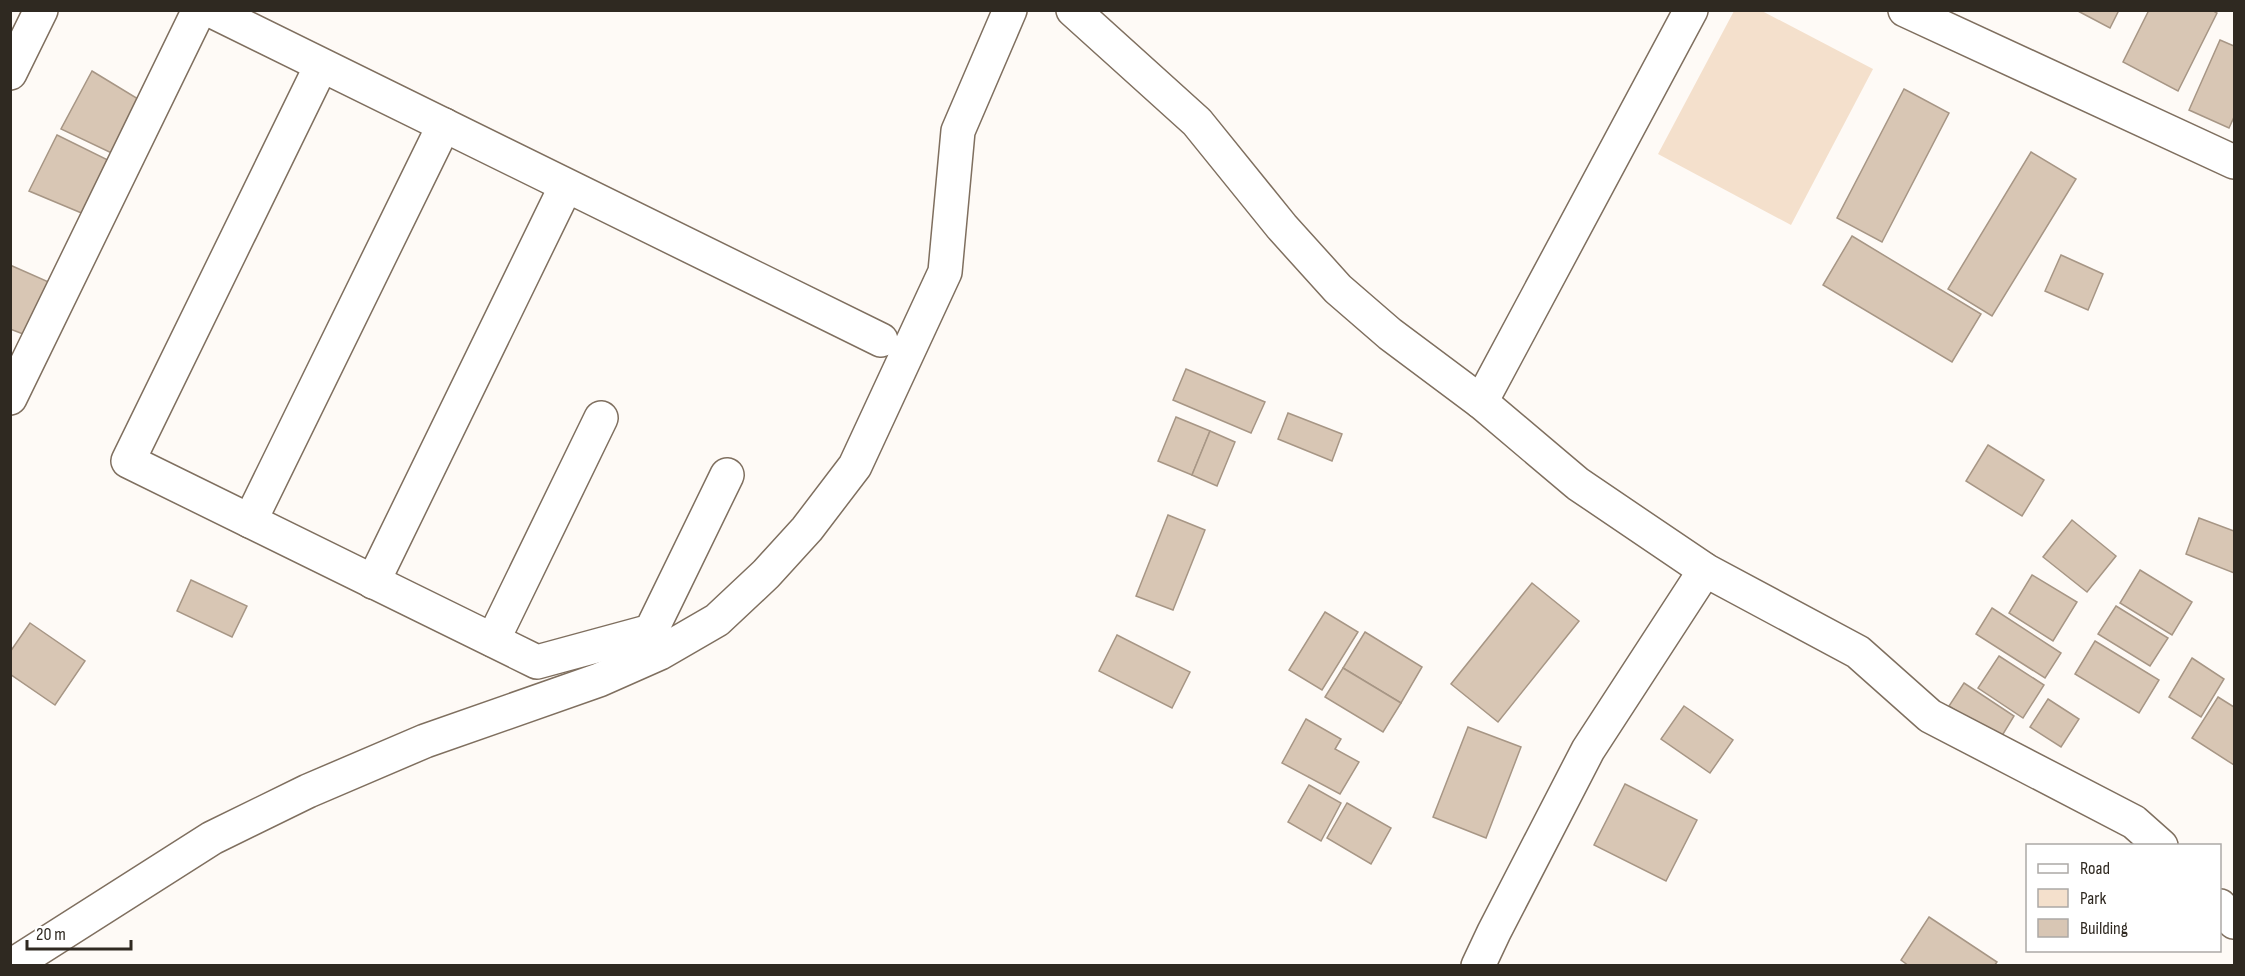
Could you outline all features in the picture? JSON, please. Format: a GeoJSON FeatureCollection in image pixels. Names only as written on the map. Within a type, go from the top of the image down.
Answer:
{"type":"FeatureCollection","features":[{"type":"Feature","properties":{"kind":"street"},"geometry":{"type":"LineString","coordinates":[[10,73],[41,10]]}},
{"type":"Feature","properties":{"kind":"street"},"geometry":{"type":"LineString","coordinates":[[10,398],[199,10]]}},
{"type":"Feature","properties":{"kind":"street"},"geometry":{"type":"LineString","coordinates":[[210,10],[881,340]]}},
{"type":"Feature","properties":{"kind":"street"},"geometry":{"type":"LineString","coordinates":[[11,966],[212,838],[308,791],[425,741],[599,680],[660,653],[717,620],[766,574],[807,529],[855,466],[945,272],[958,131],[1010,10]]}},
{"type":"Feature","properties":{"kind":"street"},"geometry":{"type":"LineString","coordinates":[[1073,10],[1197,122],[1282,227],[1338,289],[1390,334],[1481,402],[1578,484],[1705,570],[1858,652],[1930,716],[2134,822],[2159,844]]}},
{"type":"Feature","properties":{"kind":"street"},"geometry":{"type":"LineString","coordinates":[[1481,402],[1691,10]]}},
{"type":"Feature","properties":{"kind":"street"},"geometry":{"type":"LineString","coordinates":[[1905,10],[2235,162]]}},
{"type":"Feature","properties":{"kind":"street"},"geometry":{"type":"LineString","coordinates":[[321,66],[128,461],[537,662],[651,631],[727,475]]}},
{"type":"Feature","properties":{"kind":"street"},"geometry":{"type":"LineString","coordinates":[[250,521],[444,125]]}},
{"type":"Feature","properties":{"kind":"street"},"geometry":{"type":"LineString","coordinates":[[374,582],[566,186]]}},
{"type":"Feature","properties":{"kind":"street"},"geometry":{"type":"LineString","coordinates":[[493,640],[601,418]]}},
{"type":"Feature","properties":{"kind":"street"},"geometry":{"type":"LineString","coordinates":[[1478,966],[1588,750],[1705,570]]}},
{"type":"Feature","properties":{"kind":"street"},"geometry":{"type":"LineString","coordinates":[[2221,907],[2235,922]]}},
{"type":"Feature","properties":{"kind":"green space"},"geometry":{"type":"Polygon","coordinates":[[[1734,11],[1762,11],[1873,69],[1791,225],[1658,154],[1734,11]]]}},
{"type":"Feature","properties":{"kind":"building"},"geometry":{"type":"Polygon","coordinates":[[[2076,10],[2119,10],[2110,28],[2076,10]]]}},
{"type":"Feature","properties":{"kind":"building"},"geometry":{"type":"Polygon","coordinates":[[[2149,10],[2212,10],[2217,13],[2178,91],[2123,62],[2149,10]]]}},
{"type":"Feature","properties":{"kind":"building"},"geometry":{"type":"Polygon","coordinates":[[[2220,40],[2234,46],[2234,117],[2229,128],[2189,110],[2220,40]]]}},
{"type":"Feature","properties":{"kind":"building"},"geometry":{"type":"Polygon","coordinates":[[[92,71],[148,105],[120,157],[61,129],[92,71]]]}},
{"type":"Feature","properties":{"kind":"building"},"geometry":{"type":"Polygon","coordinates":[[[1904,89],[1949,113],[1882,242],[1837,218],[1904,89]]]}},
{"type":"Feature","properties":{"kind":"building"},"geometry":{"type":"Polygon","coordinates":[[[57,135],[114,163],[91,217],[29,191],[57,135]]]}},
{"type":"Feature","properties":{"kind":"building"},"geometry":{"type":"Polygon","coordinates":[[[2031,152],[2076,179],[1992,316],[1948,289],[2031,152]]]}},
{"type":"Feature","properties":{"kind":"building"},"geometry":{"type":"Polygon","coordinates":[[[1852,236],[1981,314],[1952,362],[1823,285],[1852,236]]]}},
{"type":"Feature","properties":{"kind":"building"},"geometry":{"type":"Polygon","coordinates":[[[2061,255],[2103,274],[2088,310],[2045,291],[2061,255]]]}},
{"type":"Feature","properties":{"kind":"building"},"geometry":{"type":"Polygon","coordinates":[[[10,265],[60,287],[31,337],[10,329],[10,265]]]}},
{"type":"Feature","properties":{"kind":"building"},"geometry":{"type":"Polygon","coordinates":[[[1186,369],[1265,402],[1251,433],[1173,400],[1186,369]]]}},
{"type":"Feature","properties":{"kind":"building"},"geometry":{"type":"Polygon","coordinates":[[[1288,413],[1342,434],[1332,461],[1278,439],[1288,413]]]}},
{"type":"Feature","properties":{"kind":"building"},"geometry":{"type":"Polygon","coordinates":[[[1176,417],[1210,431],[1192,475],[1158,461],[1176,417]]]}},
{"type":"Feature","properties":{"kind":"building"},"geometry":{"type":"Polygon","coordinates":[[[1210,431],[1235,442],[1217,486],[1192,475],[1210,431]]]}},
{"type":"Feature","properties":{"kind":"building"},"geometry":{"type":"Polygon","coordinates":[[[1988,445],[2044,480],[2022,516],[1966,481],[1988,445]]]}},
{"type":"Feature","properties":{"kind":"building"},"geometry":{"type":"Polygon","coordinates":[[[1168,515],[1205,530],[1173,610],[1136,596],[1168,515]]]}},
{"type":"Feature","properties":{"kind":"building"},"geometry":{"type":"Polygon","coordinates":[[[2199,518],[2234,531],[2234,573],[2186,554],[2199,518]]]}},
{"type":"Feature","properties":{"kind":"building"},"geometry":{"type":"Polygon","coordinates":[[[2072,520],[2116,556],[2087,592],[2043,557],[2072,520]]]}},
{"type":"Feature","properties":{"kind":"building"},"geometry":{"type":"Polygon","coordinates":[[[2140,570],[2192,602],[2172,635],[2120,603],[2140,570]]]}},
{"type":"Feature","properties":{"kind":"building"},"geometry":{"type":"Polygon","coordinates":[[[2032,575],[2077,602],[2053,641],[2009,613],[2032,575]]]}},
{"type":"Feature","properties":{"kind":"building"},"geometry":{"type":"Polygon","coordinates":[[[191,580],[247,606],[232,637],[177,611],[191,580]]]}},
{"type":"Feature","properties":{"kind":"building"},"geometry":{"type":"Polygon","coordinates":[[[1532,583],[1579,621],[1498,722],[1451,684],[1532,583]]]}},
{"type":"Feature","properties":{"kind":"building"},"geometry":{"type":"Polygon","coordinates":[[[2116,606],[2168,638],[2150,666],[2098,634],[2116,606]]]}},
{"type":"Feature","properties":{"kind":"building"},"geometry":{"type":"Polygon","coordinates":[[[1992,608],[2061,653],[2045,678],[1976,634],[1992,608]]]}},
{"type":"Feature","properties":{"kind":"building"},"geometry":{"type":"Polygon","coordinates":[[[1325,612],[1358,632],[1322,690],[1289,670],[1325,612]]]}},
{"type":"Feature","properties":{"kind":"building"},"geometry":{"type":"Polygon","coordinates":[[[30,623],[85,661],[55,705],[10,674],[10,652],[30,623]]]}},
{"type":"Feature","properties":{"kind":"building"},"geometry":{"type":"Polygon","coordinates":[[[1365,632],[1422,667],[1401,703],[1343,668],[1365,632]]]}},
{"type":"Feature","properties":{"kind":"building"},"geometry":{"type":"Polygon","coordinates":[[[1117,635],[1190,672],[1172,708],[1099,671],[1117,635]]]}},
{"type":"Feature","properties":{"kind":"building"},"geometry":{"type":"Polygon","coordinates":[[[2095,641],[2159,680],[2139,713],[2075,674],[2095,641]]]}},
{"type":"Feature","properties":{"kind":"building"},"geometry":{"type":"Polygon","coordinates":[[[1999,656],[2044,685],[2023,718],[1978,688],[1999,656]]]}},
{"type":"Feature","properties":{"kind":"building"},"geometry":{"type":"Polygon","coordinates":[[[2192,658],[2224,679],[2201,717],[2169,697],[2192,658]]]}},
{"type":"Feature","properties":{"kind":"building"},"geometry":{"type":"Polygon","coordinates":[[[1343,668],[1401,703],[1383,732],[1325,697],[1343,668]]]}},
{"type":"Feature","properties":{"kind":"building"},"geometry":{"type":"Polygon","coordinates":[[[1964,683],[2014,716],[2000,739],[1949,706],[1964,683]]]}},
{"type":"Feature","properties":{"kind":"building"},"geometry":{"type":"Polygon","coordinates":[[[2218,697],[2234,707],[2234,765],[2192,738],[2218,697]]]}},
{"type":"Feature","properties":{"kind":"building"},"geometry":{"type":"Polygon","coordinates":[[[2048,699],[2079,719],[2061,747],[2030,727],[2048,699]]]}},
{"type":"Feature","properties":{"kind":"building"},"geometry":{"type":"Polygon","coordinates":[[[1684,706],[1733,740],[1710,773],[1661,739],[1684,706]]]}},
{"type":"Feature","properties":{"kind":"building"},"geometry":{"type":"Polygon","coordinates":[[[1306,719],[1341,739],[1335,749],[1359,762],[1340,794],[1282,763],[1306,719]]]}},
{"type":"Feature","properties":{"kind":"building"},"geometry":{"type":"Polygon","coordinates":[[[1468,727],[1521,747],[1486,838],[1433,817],[1468,727]]]}},
{"type":"Feature","properties":{"kind":"building"},"geometry":{"type":"Polygon","coordinates":[[[1625,784],[1697,820],[1666,881],[1594,845],[1625,784]]]}},
{"type":"Feature","properties":{"kind":"building"},"geometry":{"type":"Polygon","coordinates":[[[1309,785],[1341,803],[1321,841],[1288,822],[1309,785]]]}},
{"type":"Feature","properties":{"kind":"building"},"geometry":{"type":"Polygon","coordinates":[[[1347,803],[1391,828],[1371,864],[1327,838],[1347,803]]]}},
{"type":"Feature","properties":{"kind":"building"},"geometry":{"type":"Polygon","coordinates":[[[1929,917],[1997,962],[1994,966],[1909,966],[1901,960],[1929,917]]]}}]}
